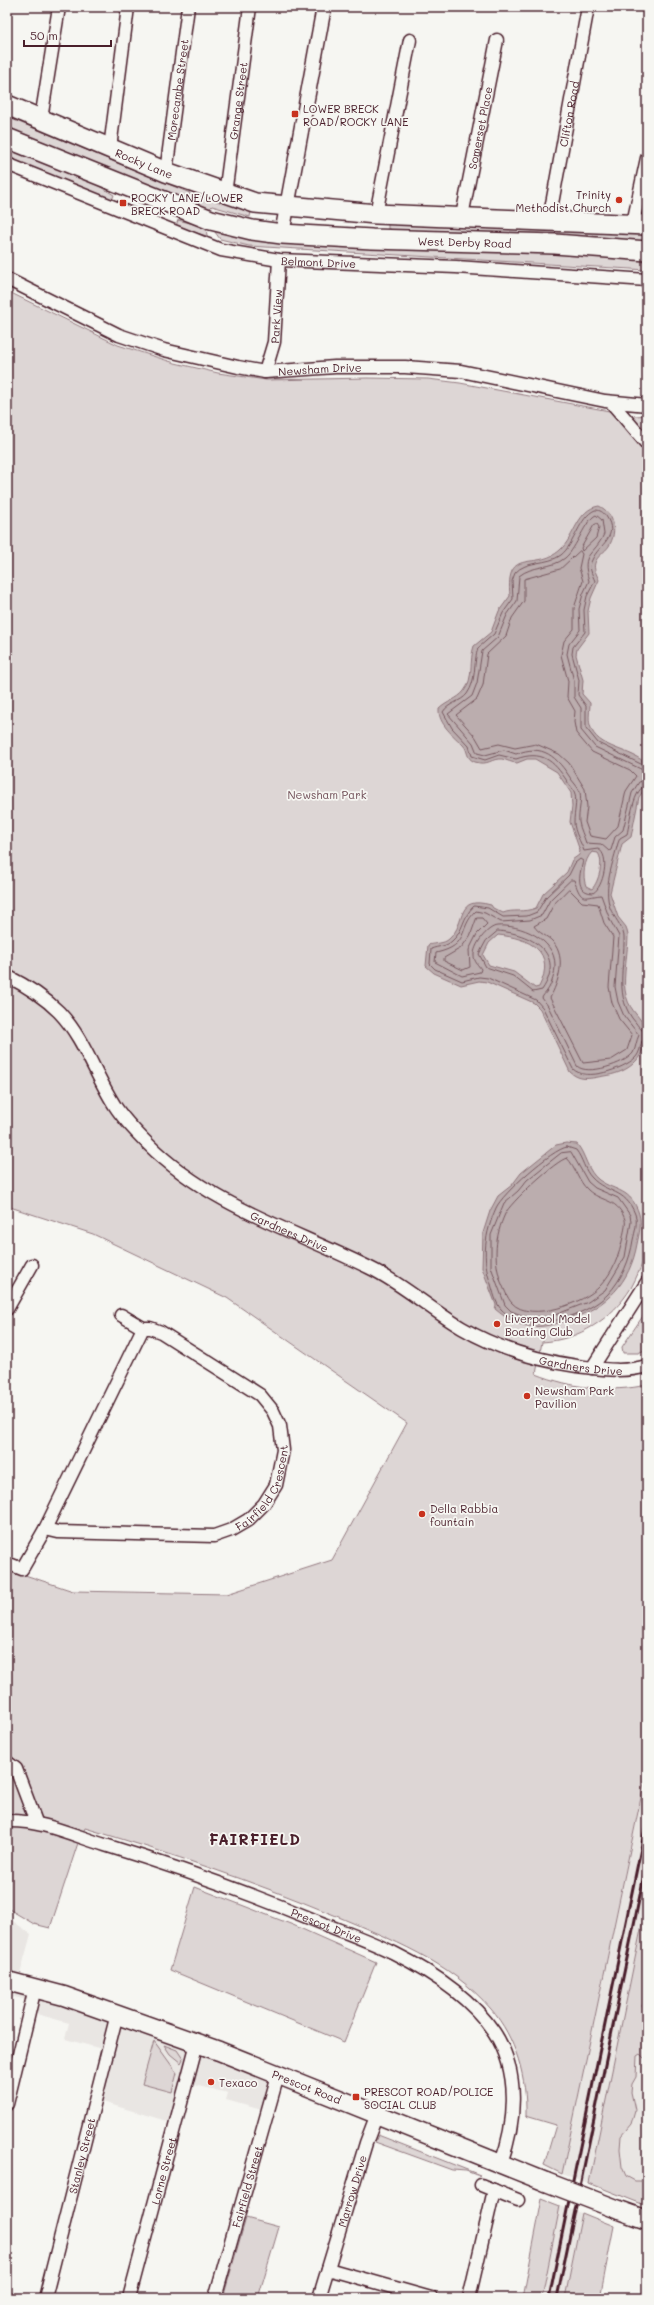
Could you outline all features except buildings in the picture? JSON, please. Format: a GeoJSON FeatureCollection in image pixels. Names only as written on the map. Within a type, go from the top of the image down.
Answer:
{"type":"FeatureCollection","features":[{"type":"Feature","properties":{"kind":"highway","name":"Rocky Lane"},"geometry":{"type":"LineString","coordinates":[[7,105],[166,172],[225,194],[255,203],[287,206]]}},
{"type":"Feature","properties":{"kind":"highway"},"geometry":{"type":"LineString","coordinates":[[7,138],[211,220],[252,230],[282,234]]}},
{"type":"Feature","properties":{"kind":"highway"},"geometry":{"type":"LineString","coordinates":[[287,206],[376,214],[462,216],[640,224]]}},
{"type":"Feature","properties":{"kind":"highway","name":"West Derby Road"},"geometry":{"type":"LineString","coordinates":[[282,234],[372,239],[555,244],[647,251]]}},
{"type":"Feature","properties":{"kind":"main road","name":"Prescot Road"},"geometry":{"type":"LineString","coordinates":[[7,1981],[35,1988],[116,2014],[197,2043],[546,2182],[647,2220]]}},
{"type":"Feature","properties":{"kind":"street"},"geometry":{"type":"LineString","coordinates":[[41,119],[59,7]]}},
{"type":"Feature","properties":{"kind":"street"},"geometry":{"type":"LineString","coordinates":[[110,148],[128,7]]}},
{"type":"Feature","properties":{"kind":"street","name":"Morecambe Street"},"geometry":{"type":"LineString","coordinates":[[166,172],[188,7]]}},
{"type":"Feature","properties":{"kind":"street","name":"Grange Street"},"geometry":{"type":"LineString","coordinates":[[225,194],[250,7]]}},
{"type":"Feature","properties":{"kind":"street"},"geometry":{"type":"LineString","coordinates":[[282,234],[324,7]]}},
{"type":"Feature","properties":{"kind":"street","name":"Clifton Road"},"geometry":{"type":"LineString","coordinates":[[549,220],[588,7]]}},
{"type":"Feature","properties":{"kind":"street"},"geometry":{"type":"LineString","coordinates":[[376,214],[410,40]]}},
{"type":"Feature","properties":{"kind":"street","name":"Somerset Place"},"geometry":{"type":"LineString","coordinates":[[462,216],[497,40]]}},
{"type":"Feature","properties":{"kind":"street"},"geometry":{"type":"LineString","coordinates":[[640,224],[647,158]]}},
{"type":"Feature","properties":{"kind":"street","name":"Belmont Drive"},"geometry":{"type":"LineString","coordinates":[[7,164],[220,250],[279,260],[456,267],[647,280]]}},
{"type":"Feature","properties":{"kind":"street","name":"Park View"},"geometry":{"type":"LineString","coordinates":[[265,372],[274,342],[279,260]]}},
{"type":"Feature","properties":{"kind":"street","name":"Newsham Drive"},"geometry":{"type":"LineString","coordinates":[[7,279],[119,335],[164,350],[265,372],[335,367],[397,367],[461,372],[611,402],[647,404]]}},
{"type":"Feature","properties":{"kind":"street"},"geometry":{"type":"LineString","coordinates":[[611,402],[647,444]]}},
{"type":"Feature","properties":{"kind":"street","name":"Gardners Drive"},"geometry":{"type":"LineString","coordinates":[[7,976],[25,985],[58,1011],[75,1034],[120,1112],[149,1145],[191,1181],[239,1210],[336,1251],[383,1274],[461,1327],[490,1342],[547,1361],[592,1368],[620,1371],[647,1366]]}},
{"type":"Feature","properties":{"kind":"street"},"geometry":{"type":"LineString","coordinates":[[7,1309],[32,1265]]}},
{"type":"Feature","properties":{"kind":"street"},"geometry":{"type":"LineString","coordinates":[[592,1368],[647,1282]]}},
{"type":"Feature","properties":{"kind":"street","name":"Fairfield Crescent"},"geometry":{"type":"LineString","coordinates":[[45,1529],[58,1532],[214,1536],[231,1530],[248,1520],[264,1504],[276,1485],[282,1462],[283,1438],[280,1426],[273,1411],[260,1395],[161,1332],[150,1328],[143,1328],[121,1315]]}},
{"type":"Feature","properties":{"kind":"street"},"geometry":{"type":"LineString","coordinates":[[7,1563],[22,1569],[45,1529],[143,1328]]}},
{"type":"Feature","properties":{"kind":"street"},"geometry":{"type":"LineString","coordinates":[[7,1762],[16,1769],[36,1822]]}},
{"type":"Feature","properties":{"kind":"street","name":"Prescot Drive"},"geometry":{"type":"LineString","coordinates":[[7,1821],[36,1822],[167,1864],[294,1912],[393,1953],[428,1973],[469,2004],[494,2032],[507,2059],[513,2111],[509,2140],[501,2163]]}},
{"type":"Feature","properties":{"kind":"street"},"geometry":{"type":"LineString","coordinates":[[7,2104],[35,1988]]}},
{"type":"Feature","properties":{"kind":"street","name":"Stanley Street"},"geometry":{"type":"LineString","coordinates":[[45,2298],[116,2014]]}},
{"type":"Feature","properties":{"kind":"street","name":"Lorne Street"},"geometry":{"type":"LineString","coordinates":[[130,2298],[197,2043]]}},
{"type":"Feature","properties":{"kind":"street","name":"Fairfield Street"},"geometry":{"type":"LineString","coordinates":[[215,2298],[278,2075]]}},
{"type":"Feature","properties":{"kind":"street","name":"Marrow Drive"},"geometry":{"type":"LineString","coordinates":[[319,2298],[366,2143],[377,2114]]}},
{"type":"Feature","properties":{"kind":"street"},"geometry":{"type":"LineString","coordinates":[[481,2185],[518,2200]]}},
{"type":"Feature","properties":{"kind":"street"},"geometry":{"type":"LineString","coordinates":[[470,2298],[494,2190]]}},
{"type":"Feature","properties":{"kind":"street"},"geometry":{"type":"LineString","coordinates":[[328,2269],[431,2298]]}},
{"type":"Feature","properties":{"kind":"shaded area"},"geometry":{"type":"Polygon","coordinates":[[[647,1771],[647,1900],[589,2183],[562,2174],[647,1771]]]}},
{"type":"Feature","properties":{"kind":"shaded area"},"geometry":{"type":"Polygon","coordinates":[[[7,1917],[31,1934],[15,1992],[96,2016],[185,2047],[268,2080],[270,2085],[262,2110],[226,2100],[228,2093],[181,2082],[170,2122],[99,2101],[102,2049],[65,2039],[69,2023],[26,2011],[28,2000],[9,1996],[7,2001],[7,1917]]]}},
{"type":"Feature","properties":{"kind":"shaded area"},"geometry":{"type":"Polygon","coordinates":[[[647,1958],[647,2200],[603,2189],[647,1958]]]}},
{"type":"Feature","properties":{"kind":"shaded area"},"geometry":{"type":"Polygon","coordinates":[[[560,2206],[582,2213],[565,2298],[542,2298],[560,2206]]]}},
{"type":"Feature","properties":{"kind":"green space"},"geometry":{"type":"Polygon","coordinates":[[[7,117],[190,193],[187,203],[7,132],[7,117]]]}},
{"type":"Feature","properties":{"kind":"green space"},"geometry":{"type":"Polygon","coordinates":[[[7,146],[84,177],[114,195],[112,200],[7,158],[7,146]]]}},
{"type":"Feature","properties":{"kind":"green space"},"geometry":{"type":"Polygon","coordinates":[[[193,193],[251,211],[250,217],[212,206],[209,209],[190,202],[193,193]]]}},
{"type":"Feature","properties":{"kind":"green space"},"geometry":{"type":"Polygon","coordinates":[[[178,220],[206,227],[207,236],[179,228],[176,226],[178,220]]]}},
{"type":"Feature","properties":{"kind":"green space"},"geometry":{"type":"Polygon","coordinates":[[[388,223],[647,233],[647,244],[409,233],[388,229],[388,223]]]}},
{"type":"Feature","properties":{"kind":"green space"},"geometry":{"type":"Polygon","coordinates":[[[210,225],[327,246],[392,246],[647,257],[647,270],[249,246],[220,239],[210,225]]]}},
{"type":"Feature","properties":{"kind":"green space","name":"Newsham Park"},"geometry":{"type":"Polygon","coordinates":[[[7,291],[118,345],[175,363],[218,373],[266,380],[367,378],[428,379],[460,383],[636,416],[647,415],[647,1252],[631,1288],[614,1309],[604,1318],[593,1326],[569,1337],[542,1342],[536,1374],[563,1383],[591,1388],[619,1389],[647,1385],[647,1769],[562,2174],[544,2165],[556,2125],[526,2116],[526,2102],[522,2073],[513,2046],[500,2020],[475,1992],[457,1977],[418,1953],[334,1915],[242,1879],[148,1847],[85,1828],[77,1846],[50,1928],[34,1924],[7,1908],[7,1569],[73,1591],[227,1594],[332,1560],[407,1423],[227,1298],[93,1234],[7,1206],[7,291]]]}},
{"type":"Feature","properties":{"kind":"green space"},"geometry":{"type":"Polygon","coordinates":[[[647,1310],[647,1349],[638,1353],[623,1353],[622,1347],[647,1310]]]}},
{"type":"Feature","properties":{"kind":"green space"},"geometry":{"type":"Polygon","coordinates":[[[195,1887],[293,1925],[376,1962],[344,2042],[170,1970],[195,1887]]]}},
{"type":"Feature","properties":{"kind":"green space"},"geometry":{"type":"Polygon","coordinates":[[[647,1900],[647,2002],[642,2005],[645,2010],[643,2014],[647,2026],[647,2061],[640,2054],[637,2056],[636,2077],[632,2084],[631,2092],[635,2110],[631,2124],[621,2136],[620,2149],[622,2167],[626,2176],[635,2181],[647,2181],[647,2206],[589,2183],[647,1900]]]}},
{"type":"Feature","properties":{"kind":"green space"},"geometry":{"type":"Polygon","coordinates":[[[154,2041],[177,2073],[172,2092],[142,2084],[154,2041]]]}},
{"type":"Feature","properties":{"kind":"green space"},"geometry":{"type":"Polygon","coordinates":[[[164,2045],[177,2050],[183,2059],[181,2063],[170,2054],[164,2045]]]}},
{"type":"Feature","properties":{"kind":"green space"},"geometry":{"type":"Polygon","coordinates":[[[378,2135],[480,2175],[479,2176],[466,2171],[452,2170],[375,2142],[378,2135]]]}},
{"type":"Feature","properties":{"kind":"green space"},"geometry":{"type":"Polygon","coordinates":[[[542,2199],[560,2206],[542,2298],[523,2298],[542,2199]]]}},
{"type":"Feature","properties":{"kind":"green space"},"geometry":{"type":"Polygon","coordinates":[[[582,2213],[614,2226],[600,2298],[565,2298],[582,2213]]]}},
{"type":"Feature","properties":{"kind":"green space"},"geometry":{"type":"Polygon","coordinates":[[[246,2218],[279,2227],[258,2298],[223,2298],[246,2218]]]}},
{"type":"Feature","properties":{"kind":"water"},"geometry":{"type":"Polygon","coordinates":[[[599,506],[604,509],[611,518],[614,529],[609,546],[597,558],[595,563],[595,570],[599,580],[591,598],[588,611],[589,633],[577,649],[576,655],[583,680],[582,694],[590,703],[589,722],[594,733],[599,739],[607,744],[641,759],[647,765],[647,786],[639,797],[631,837],[622,844],[610,893],[618,917],[626,927],[628,935],[625,978],[626,997],[645,1027],[646,1034],[640,1056],[631,1066],[612,1075],[595,1078],[582,1078],[570,1072],[540,1009],[534,1003],[487,982],[479,981],[461,985],[434,973],[426,966],[428,945],[442,943],[449,939],[455,932],[466,907],[479,903],[491,905],[493,908],[503,913],[536,908],[543,894],[567,872],[572,860],[579,855],[580,851],[570,822],[572,806],[571,793],[557,772],[535,759],[527,759],[517,763],[502,759],[487,763],[475,762],[468,756],[465,747],[444,725],[439,714],[439,709],[459,696],[467,686],[474,646],[491,632],[499,611],[510,596],[510,580],[512,570],[517,565],[524,562],[551,556],[560,550],[581,518],[592,508],[599,506]],[[592,852],[587,859],[584,873],[586,886],[592,889],[595,886],[599,876],[601,861],[598,853],[592,852]],[[498,935],[489,943],[483,955],[489,965],[514,972],[535,988],[539,987],[544,975],[545,964],[537,949],[520,939],[498,935]]]}},
{"type":"Feature","properties":{"kind":"water"},"geometry":{"type":"Polygon","coordinates":[[[566,1143],[577,1144],[583,1153],[589,1168],[599,1180],[632,1199],[640,1218],[640,1229],[634,1258],[623,1281],[606,1300],[596,1307],[584,1314],[560,1323],[540,1326],[522,1325],[504,1316],[495,1309],[496,1305],[482,1268],[483,1233],[490,1211],[498,1196],[512,1185],[521,1173],[556,1145],[566,1143]]]}},
{"type":"Feature","properties":{"kind":"railway"},"geometry":{"type":"LineString","coordinates":[[549,2298],[647,1819]]}},
{"type":"Feature","properties":{"kind":"railway"},"geometry":{"type":"LineString","coordinates":[[557,2298],[647,1861]]}},
{"type":"Feature","properties":{"kind":"place","name":"LOWER BRECK ROAD/ROCKY LANE"},"geometry":{"type":"Point","coordinates":[295,114]}},
{"type":"Feature","properties":{"kind":"place","name":"Trinity Methodist Church"},"geometry":{"type":"Point","coordinates":[619,200]}},
{"type":"Feature","properties":{"kind":"place","name":"ROCKY LANE/LOWER BRECK ROAD"},"geometry":{"type":"Point","coordinates":[123,203]}},
{"type":"Feature","properties":{"kind":"place","name":"Liverpool Model Boating Club"},"geometry":{"type":"Point","coordinates":[497,1324]}},
{"type":"Feature","properties":{"kind":"place","name":"Newsham Park Pavilion"},"geometry":{"type":"Point","coordinates":[527,1396]}},
{"type":"Feature","properties":{"kind":"place","name":"Della Rabbia fountain"},"geometry":{"type":"Point","coordinates":[422,1514]}},
{"type":"Feature","properties":{"kind":"place","name":"Texaco"},"geometry":{"type":"Point","coordinates":[211,2082]}},
{"type":"Feature","properties":{"kind":"place","name":"PRESCOT ROAD/POLICE SOCIAL CLUB"},"geometry":{"type":"Point","coordinates":[356,2097]}},
{"type":"Feature","properties":{"kind":"district","name":"FAIRFIELD"},"geometry":{"type":"Point","coordinates":[255,1839]}}]}
